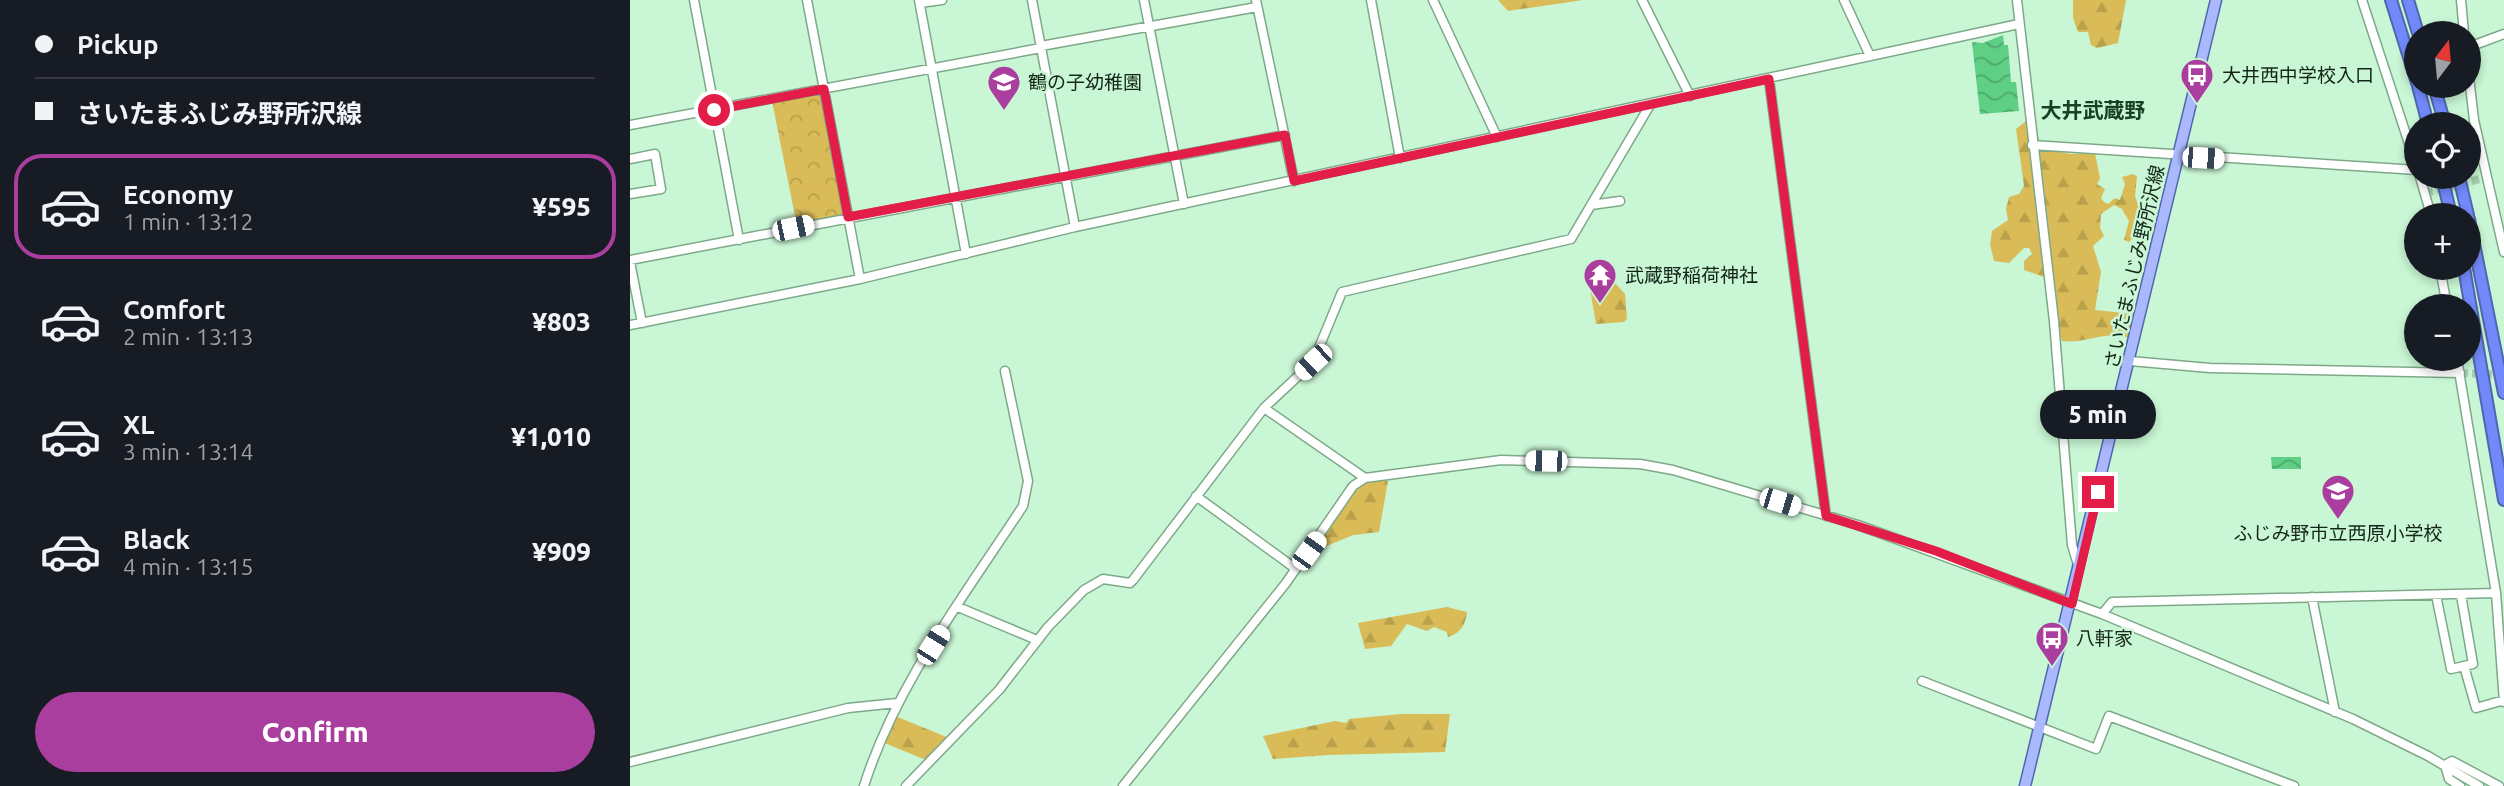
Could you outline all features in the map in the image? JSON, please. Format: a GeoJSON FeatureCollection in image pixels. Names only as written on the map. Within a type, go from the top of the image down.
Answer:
{"type":"FeatureCollection","features":[{"type":"Feature","properties":{"kind":"highway"},"geometry":{"type":"LineString","coordinates":[[2391,0],[2404,42]]}},
{"type":"Feature","properties":{"kind":"highway"},"geometry":{"type":"LineString","coordinates":[[2408,0],[2414,21]]}},
{"type":"Feature","properties":{"kind":"highway"},"geometry":{"type":"LineString","coordinates":[[2481,277],[2504,393]]}},
{"type":"Feature","properties":{"kind":"highway"},"geometry":{"type":"LineString","coordinates":[[2466,280],[2504,500]]}},
{"type":"Feature","properties":{"kind":"main road","name":"さいたまふじみ野所沢線"},"geometry":{"type":"LineString","coordinates":[[2025,786],[2072,604],[2216,0]]}},
{"type":"Feature","properties":{"kind":"street"},"geometry":{"type":"LineString","coordinates":[[694,0],[739,240]]}},
{"type":"Feature","properties":{"kind":"street"},"geometry":{"type":"LineString","coordinates":[[807,0],[860,279]]}},
{"type":"Feature","properties":{"kind":"street"},"geometry":{"type":"LineString","coordinates":[[942,0],[920,2],[966,254]]}},
{"type":"Feature","properties":{"kind":"street"},"geometry":{"type":"LineString","coordinates":[[1032,0],[1075,227]]}},
{"type":"Feature","properties":{"kind":"street"},"geometry":{"type":"LineString","coordinates":[[1144,0],[1184,204]]}},
{"type":"Feature","properties":{"kind":"street"},"geometry":{"type":"LineString","coordinates":[[1371,0],[1401,158]]}},
{"type":"Feature","properties":{"kind":"street"},"geometry":{"type":"LineString","coordinates":[[1433,0],[1497,137]]}},
{"type":"Feature","properties":{"kind":"street"},"geometry":{"type":"LineString","coordinates":[[1642,0],[1690,96]]}},
{"type":"Feature","properties":{"kind":"street"},"geometry":{"type":"LineString","coordinates":[[1844,0],[1870,56]]}},
{"type":"Feature","properties":{"kind":"street"},"geometry":{"type":"LineString","coordinates":[[2017,0],[2054,321],[2073,545],[2080,570]]}},
{"type":"Feature","properties":{"kind":"street"},"geometry":{"type":"LineString","coordinates":[[2362,0],[2404,129]]}},
{"type":"Feature","properties":{"kind":"street"},"geometry":{"type":"LineString","coordinates":[[2461,0],[2463,21]]}},
{"type":"Feature","properties":{"kind":"street"},"geometry":{"type":"LineString","coordinates":[[630,125],[1257,3],[1294,181]]}},
{"type":"Feature","properties":{"kind":"street"},"geometry":{"type":"LineString","coordinates":[[630,325],[860,279],[1075,227],[2019,24]]}},
{"type":"Feature","properties":{"kind":"street"},"geometry":{"type":"LineString","coordinates":[[2482,42],[2504,34]]}},
{"type":"Feature","properties":{"kind":"street"},"geometry":{"type":"LineString","coordinates":[[1769,79],[1826,516]]}},
{"type":"Feature","properties":{"kind":"street"},"geometry":{"type":"LineString","coordinates":[[2471,98],[2504,252]]}},
{"type":"Feature","properties":{"kind":"street"},"geometry":{"type":"LineString","coordinates":[[906,786],[999,690],[1037,640],[1095,581],[1130,583],[1133,580],[1264,408],[1313,362],[1342,292],[1569,240],[1650,105]]}},
{"type":"Feature","properties":{"kind":"street"},"geometry":{"type":"LineString","coordinates":[[642,323],[633,292],[630,261],[1285,135]]}},
{"type":"Feature","properties":{"kind":"street"},"geometry":{"type":"LineString","coordinates":[[2032,145],[2404,168]]}},
{"type":"Feature","properties":{"kind":"street"},"geometry":{"type":"LineString","coordinates":[[630,159],[655,154],[661,189],[630,194]]}},
{"type":"Feature","properties":{"kind":"street"},"geometry":{"type":"LineString","coordinates":[[1591,205],[1620,201]]}},
{"type":"Feature","properties":{"kind":"street"},"geometry":{"type":"LineString","coordinates":[[2130,361],[2210,368],[2460,373],[2496,593],[2504,701],[2476,708],[2464,666]]}},
{"type":"Feature","properties":{"kind":"street"},"geometry":{"type":"LineString","coordinates":[[864,786],[877,743],[897,703],[1023,506],[1028,481],[1005,371]]}},
{"type":"Feature","properties":{"kind":"street"},"geometry":{"type":"LineString","coordinates":[[1264,408],[1365,478]]}},
{"type":"Feature","properties":{"kind":"street"},"geometry":{"type":"LineString","coordinates":[[1123,786],[1296,569],[1353,486],[1365,478],[1501,460],[1640,464],[1711,481],[1936,551],[2102,614],[2335,712],[2445,765],[2479,786]]}},
{"type":"Feature","properties":{"kind":"street"},"geometry":{"type":"LineString","coordinates":[[1196,496],[1296,569]]}},
{"type":"Feature","properties":{"kind":"street"},"geometry":{"type":"LineString","coordinates":[[2102,614],[2112,602],[2496,593]]}},
{"type":"Feature","properties":{"kind":"street"},"geometry":{"type":"LineString","coordinates":[[2436,595],[2451,669],[2473,664],[2461,595]]}},
{"type":"Feature","properties":{"kind":"street"},"geometry":{"type":"LineString","coordinates":[[2312,597],[2335,712]]}},
{"type":"Feature","properties":{"kind":"street"},"geometry":{"type":"LineString","coordinates":[[958,607],[1037,640]]}},
{"type":"Feature","properties":{"kind":"street"},"geometry":{"type":"LineString","coordinates":[[1922,681],[2095,749],[2109,716],[2294,786]]}},
{"type":"Feature","properties":{"kind":"street"},"geometry":{"type":"LineString","coordinates":[[630,762],[848,708],[897,703]]}},
{"type":"Feature","properties":{"kind":"street"},"geometry":{"type":"LineString","coordinates":[[2445,765],[2452,761],[2498,786]]}},
{"type":"Feature","properties":{"kind":"street"},"geometry":{"type":"LineString","coordinates":[[2445,765],[2449,779],[2460,786]]}},
{"type":"Feature","properties":{"kind":"green space"},"geometry":{"type":"Polygon","coordinates":[[[1498,0],[1583,0],[1508,11],[1498,0]]]}},
{"type":"Feature","properties":{"kind":"green space"},"geometry":{"type":"Polygon","coordinates":[[[2073,0],[2126,0],[2118,43],[2097,48],[2091,45],[2088,32],[2078,32],[2073,18],[2073,0]]]}},
{"type":"Feature","properties":{"kind":"green space"},"geometry":{"type":"Polygon","coordinates":[[[823,92],[846,216],[797,226],[772,101],[823,92]]]}},
{"type":"Feature","properties":{"kind":"green space"},"geometry":{"type":"Polygon","coordinates":[[[2026,121],[2034,125],[2042,148],[2070,154],[2095,153],[2100,178],[2097,184],[2105,189],[2101,198],[2108,204],[2115,198],[2120,200],[2125,184],[2122,177],[2133,174],[2137,176],[2135,196],[2141,213],[2133,230],[2134,237],[2129,242],[2124,240],[2129,221],[2122,209],[2114,205],[2101,214],[2100,228],[2104,236],[2093,246],[2101,272],[2095,310],[2134,314],[2136,323],[2130,338],[2103,336],[2080,341],[2062,341],[2044,277],[2024,270],[2024,261],[2032,254],[2029,248],[2024,248],[2009,263],[1994,261],[1990,244],[1992,231],[2008,220],[2006,209],[2009,197],[2019,194],[2024,186],[2016,129],[2026,121]]]}},
{"type":"Feature","properties":{"kind":"green space"},"geometry":{"type":"Polygon","coordinates":[[[1613,281],[1625,294],[1627,319],[1624,322],[1596,324],[1590,289],[1613,281]]]}},
{"type":"Feature","properties":{"kind":"green space"},"geometry":{"type":"Polygon","coordinates":[[[1382,479],[1388,481],[1379,532],[1353,535],[1322,548],[1321,542],[1356,486],[1382,479]]]}},
{"type":"Feature","properties":{"kind":"green space"},"geometry":{"type":"Polygon","coordinates":[[[1447,607],[1467,612],[1462,628],[1456,634],[1448,637],[1447,632],[1434,627],[1427,631],[1407,624],[1391,646],[1365,649],[1358,623],[1447,607]]]}},
{"type":"Feature","properties":{"kind":"green space"},"geometry":{"type":"Polygon","coordinates":[[[1401,714],[1450,714],[1445,752],[1273,759],[1263,736],[1335,721],[1346,723],[1349,719],[1401,714]]]}},
{"type":"Feature","properties":{"kind":"green space"},"geometry":{"type":"Polygon","coordinates":[[[895,716],[949,738],[926,760],[882,742],[895,716]]]}},
{"type":"Feature","properties":{"kind":"water"},"geometry":{"type":"Polygon","coordinates":[[[2003,35],[2004,45],[2008,45],[2011,82],[2016,82],[2019,111],[1980,114],[1972,42],[1983,43],[2003,35]]]}},
{"type":"Feature","properties":{"kind":"water"},"geometry":{"type":"Polygon","coordinates":[[[2271,457],[2301,457],[2301,469],[2272,469],[2271,457]]]}},
{"type":"Feature","properties":{"kind":"tunnel"},"geometry":{"type":"LineString","coordinates":[[2425,193],[2487,177]]}},
{"type":"Feature","properties":{"kind":"tunnel"},"geometry":{"type":"LineString","coordinates":[[2460,373],[2503,375]]}},
{"type":"Feature","properties":{"kind":"place","name":"大井西中学校入口"},"geometry":{"type":"Point","coordinates":[2197,105]}},
{"type":"Feature","properties":{"kind":"place","name":"鶴の子幼稚園"},"geometry":{"type":"Point","coordinates":[1004,112]}},
{"type":"Feature","properties":{"kind":"place","name":"武蔵野稲荷神社"},"geometry":{"type":"Point","coordinates":[1600,305]}},
{"type":"Feature","properties":{"kind":"place","name":"ふじみ野市立西原小学校"},"geometry":{"type":"Point","coordinates":[2338,521]}},
{"type":"Feature","properties":{"kind":"place","name":"八軒家"},"geometry":{"type":"Point","coordinates":[2052,668]}},
{"type":"Feature","properties":{"kind":"district","name":"大井武蔵野"},"geometry":{"type":"Point","coordinates":[2093,111]}},
{"type":"Feature","properties":{"kind":"route"},"geometry":{"type":"LineString","coordinates":[[714,110],[824,89],[848,217],[1285,135],[1294,181],[1769,79],[1826,516],[1936,551],[2072,604],[2098,492]]}}]}
